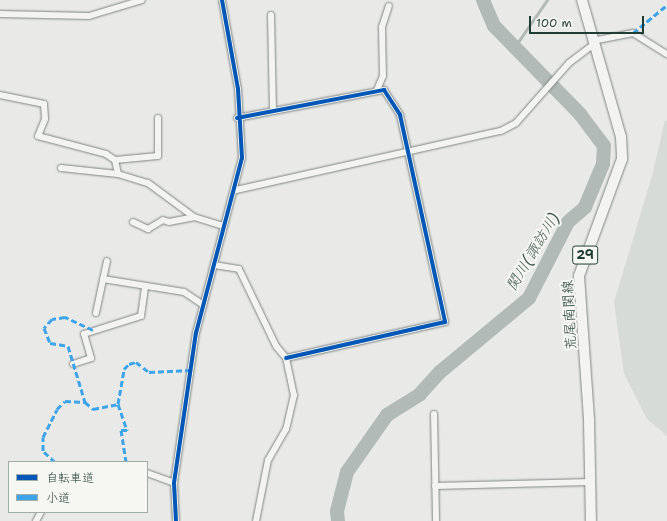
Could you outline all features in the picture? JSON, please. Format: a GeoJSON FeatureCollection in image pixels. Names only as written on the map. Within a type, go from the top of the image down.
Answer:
{"type":"FeatureCollection","features":[{"type":"Feature","properties":{"kind":"main road","name":"荒尾南関線"},"geometry":{"type":"LineString","coordinates":[[582,0],[621,137],[622,159],[579,276],[591,482],[591,521]]}},
{"type":"Feature","properties":{"kind":"street"},"geometry":{"type":"LineString","coordinates":[[0,18],[0,14],[89,16],[142,0]]}},
{"type":"Feature","properties":{"kind":"street"},"geometry":{"type":"LineString","coordinates":[[176,521],[174,483],[203,305],[224,226],[236,190],[242,158],[237,118],[238,89],[222,0]]}},
{"type":"Feature","properties":{"kind":"street"},"geometry":{"type":"LineString","coordinates":[[377,90],[383,76],[382,27],[389,6]]}},
{"type":"Feature","properties":{"kind":"street"},"geometry":{"type":"LineString","coordinates":[[271,15],[272,110]]}},
{"type":"Feature","properties":{"kind":"street"},"geometry":{"type":"LineString","coordinates":[[236,190],[502,131],[516,122],[569,63],[593,43],[633,33],[667,54]]}},
{"type":"Feature","properties":{"kind":"street"},"geometry":{"type":"LineString","coordinates":[[237,118],[272,110],[377,90],[384,90],[392,99],[400,115],[446,322],[286,358]]}},
{"type":"Feature","properties":{"kind":"street"},"geometry":{"type":"LineString","coordinates":[[0,95],[44,104],[45,118],[38,136],[106,154],[115,160],[158,156],[158,118]]}},
{"type":"Feature","properties":{"kind":"street"},"geometry":{"type":"LineString","coordinates":[[115,160],[118,174]]}},
{"type":"Feature","properties":{"kind":"street"},"geometry":{"type":"LineString","coordinates":[[61,168],[118,174],[148,183],[194,217],[224,226]]}},
{"type":"Feature","properties":{"kind":"street"},"geometry":{"type":"LineString","coordinates":[[133,222],[148,229],[163,220],[170,222],[194,217]]}},
{"type":"Feature","properties":{"kind":"street"},"geometry":{"type":"LineString","coordinates":[[96,313],[107,261]]}},
{"type":"Feature","properties":{"kind":"street"},"geometry":{"type":"LineString","coordinates":[[214,265],[239,269],[276,346],[286,358],[294,396],[293,410],[268,460],[256,521]]}},
{"type":"Feature","properties":{"kind":"street"},"geometry":{"type":"LineString","coordinates":[[103,279],[184,292],[203,305]]}},
{"type":"Feature","properties":{"kind":"street"},"geometry":{"type":"LineString","coordinates":[[72,364],[91,358],[84,334],[141,316],[144,286]]}},
{"type":"Feature","properties":{"kind":"street"},"geometry":{"type":"LineString","coordinates":[[434,414],[436,521]]}},
{"type":"Feature","properties":{"kind":"street"},"geometry":{"type":"LineString","coordinates":[[148,473],[174,483]]}},
{"type":"Feature","properties":{"kind":"street"},"geometry":{"type":"LineString","coordinates":[[435,486],[591,482]]}},
{"type":"Feature","properties":{"kind":"shaded area"},"geometry":{"type":"Polygon","coordinates":[[[665,120],[667,121],[667,436],[647,419],[624,374],[614,302],[652,176],[665,120]]]}},
{"type":"Feature","properties":{"kind":"waterway","name":"関川(諏訪川)"},"geometry":{"type":"LineString","coordinates":[[338,521],[337,511],[347,472],[387,415],[420,394],[440,372],[529,298],[568,222],[585,207],[603,164],[604,146],[581,115],[494,26],[483,0]]}},
{"type":"Feature","properties":{"kind":"waterway"},"geometry":{"type":"LineString","coordinates":[[516,45],[547,0]]}},
{"type":"Feature","properties":{"kind":"marked path"},"geometry":{"type":"LineString","coordinates":[[633,33],[667,5]]}},
{"type":"Feature","properties":{"kind":"marked path"},"geometry":{"type":"LineString","coordinates":[[93,330],[65,317],[52,319],[44,328],[50,343],[68,346],[85,402],[93,409],[118,404],[124,369],[129,364],[136,362],[149,372],[191,370]]}},
{"type":"Feature","properties":{"kind":"marked path"},"geometry":{"type":"LineString","coordinates":[[54,461],[43,451],[43,437],[57,409],[65,401],[85,402]]}},
{"type":"Feature","properties":{"kind":"marked path"},"geometry":{"type":"LineString","coordinates":[[118,404],[127,430],[121,430],[126,461]]}},
{"type":"Feature","properties":{"kind":"cycle path"},"geometry":{"type":"LineString","coordinates":[[176,521],[174,483],[196,333],[242,158],[238,89],[222,0]]}},
{"type":"Feature","properties":{"kind":"cycle path"},"geometry":{"type":"LineString","coordinates":[[237,118],[384,90],[400,115],[445,322],[286,358]]}}]}
